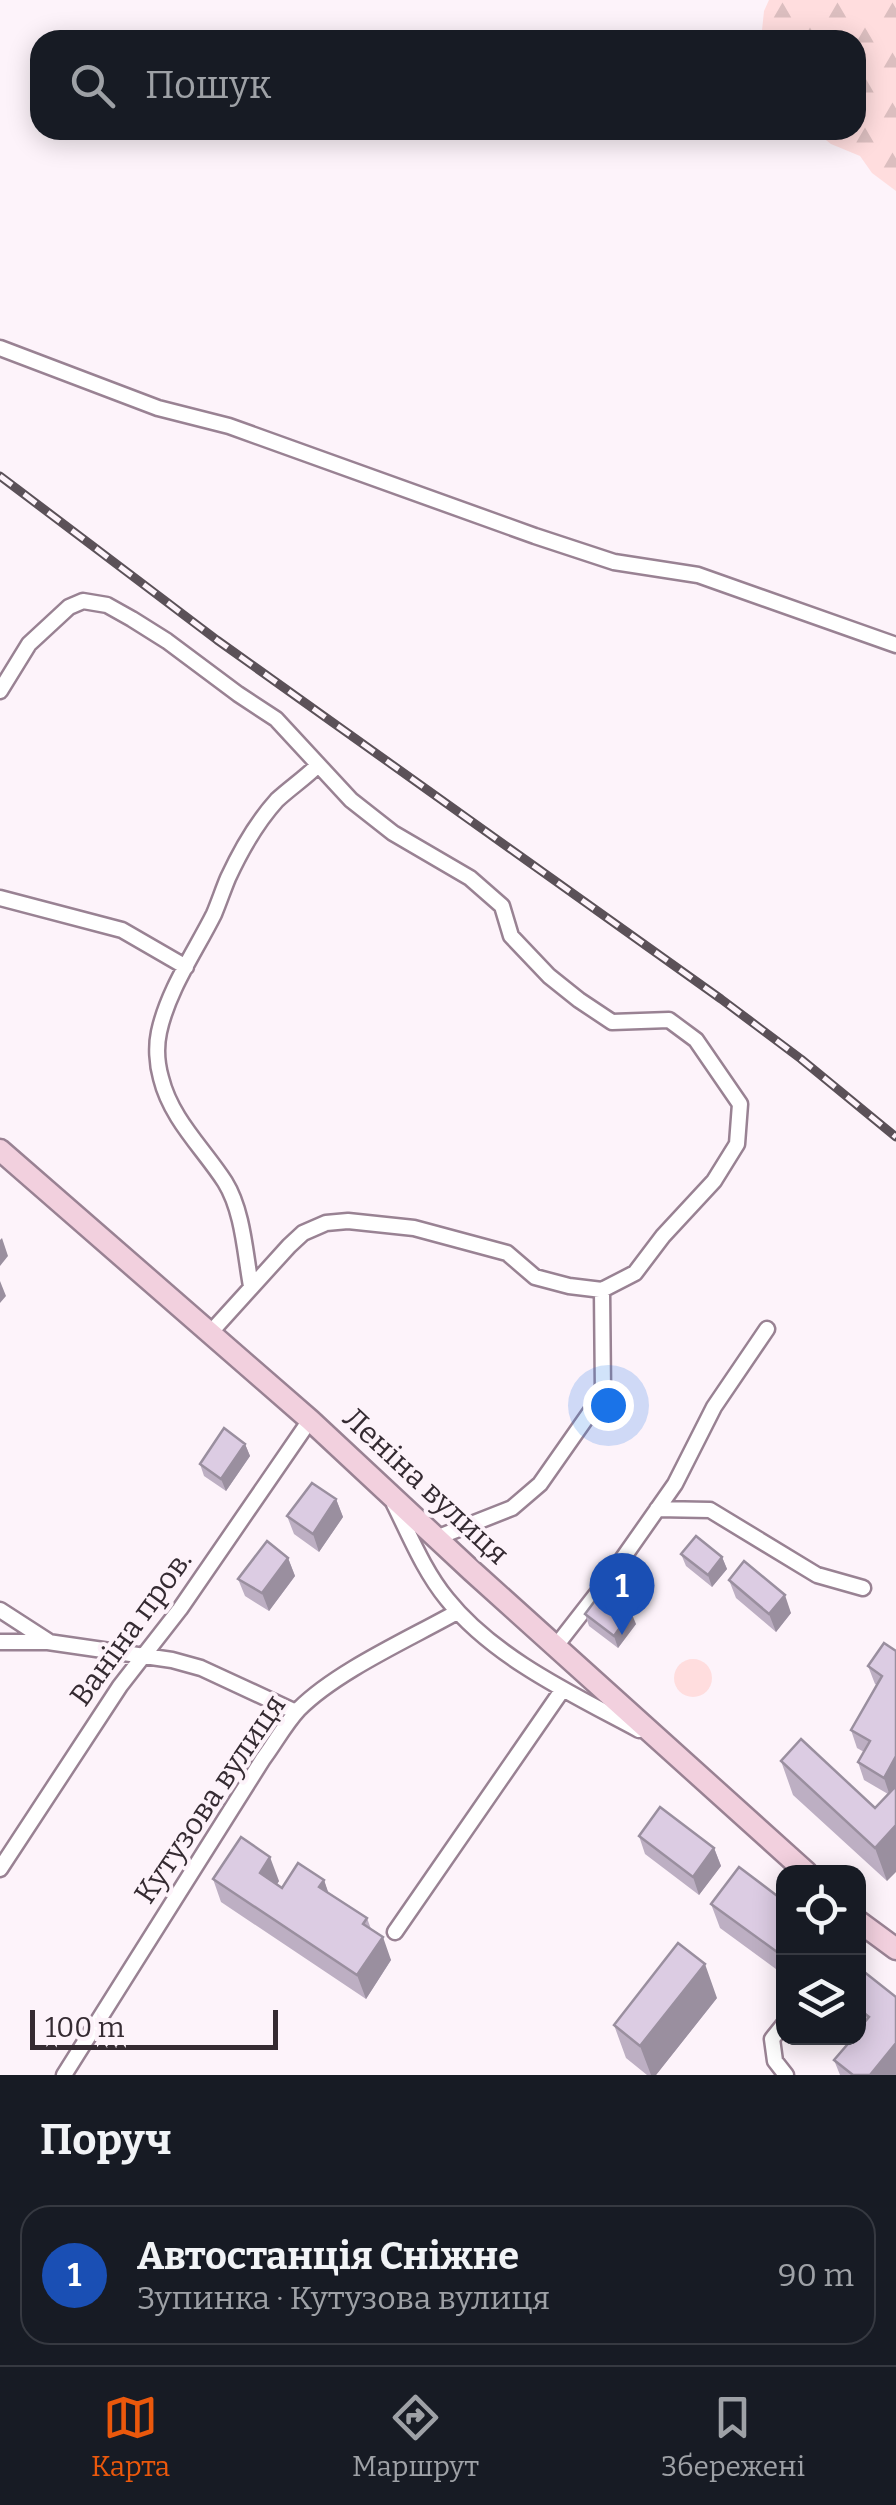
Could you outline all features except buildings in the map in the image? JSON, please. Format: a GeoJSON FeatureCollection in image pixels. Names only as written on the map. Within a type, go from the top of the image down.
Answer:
{"type":"FeatureCollection","features":[{"type":"Feature","properties":{"kind":"main road","name":"Леніна вулиця"},"geometry":{"type":"LineString","coordinates":[[0,1150],[310,1420],[798,1865]]}},
{"type":"Feature","properties":{"kind":"main road"},"geometry":{"type":"LineString","coordinates":[[866,1928],[896,1949]]}},
{"type":"Feature","properties":{"kind":"street"},"geometry":{"type":"LineString","coordinates":[[0,348],[158,408],[229,426],[598,557],[698,575],[896,645]]}},
{"type":"Feature","properties":{"kind":"street"},"geometry":{"type":"LineString","coordinates":[[0,690],[29,644],[69,607],[84,601],[106,605],[168,641],[276,719],[351,800],[393,832],[470,878],[502,906],[511,936],[549,976],[579,1000],[612,1022],[668,1020],[696,1040],[740,1104],[737,1144],[714,1181],[662,1236],[634,1273],[602,1290],[535,1277],[508,1254],[461,1239],[414,1228],[348,1221],[326,1223],[303,1232],[211,1332]]}},
{"type":"Feature","properties":{"kind":"street"},"geometry":{"type":"LineString","coordinates":[[251,1286],[227,1185],[185,1128],[160,1077],[158,1036],[228,876],[278,800],[318,765]]}},
{"type":"Feature","properties":{"kind":"street"},"geometry":{"type":"LineString","coordinates":[[0,898],[122,930],[186,967]]}},
{"type":"Feature","properties":{"kind":"street"},"geometry":{"type":"LineString","coordinates":[[436,1538],[512,1508],[540,1484],[603,1394],[602,1290]]}},
{"type":"Feature","properties":{"kind":"street"},"geometry":{"type":"LineString","coordinates":[[556,1646],[675,1484],[714,1408],[768,1329]]}},
{"type":"Feature","properties":{"kind":"street","name":"Ваніна пров."},"geometry":{"type":"LineString","coordinates":[[0,1869],[142,1655],[180,1609],[310,1420]]}},
{"type":"Feature","properties":{"kind":"street"},"geometry":{"type":"LineString","coordinates":[[390,1494],[432,1580],[457,1612],[503,1650],[563,1689],[662,1742]]}},
{"type":"Feature","properties":{"kind":"street"},"geometry":{"type":"LineString","coordinates":[[658,1509],[710,1510],[817,1575],[863,1588]]}},
{"type":"Feature","properties":{"kind":"street"},"geometry":{"type":"LineString","coordinates":[[0,1610],[48,1642]]}},
{"type":"Feature","properties":{"kind":"street","name":"Кутузова вулиця"},"geometry":{"type":"LineString","coordinates":[[64,2075],[296,1712],[349,1672],[457,1612]]}},
{"type":"Feature","properties":{"kind":"street"},"geometry":{"type":"LineString","coordinates":[[0,1642],[48,1642],[172,1660],[201,1668],[296,1712]]}},
{"type":"Feature","properties":{"kind":"street"},"geometry":{"type":"LineString","coordinates":[[396,1932],[563,1689]]}},
{"type":"Feature","properties":{"kind":"street"},"geometry":{"type":"LineString","coordinates":[[776,2034],[772,2039],[776,2061],[786,2075]]}},
{"type":"Feature","properties":{"kind":"green space"},"geometry":{"type":"Polygon","coordinates":[[[769,0],[896,0],[896,191],[872,173],[860,156],[826,140],[866,140],[866,30],[762,30],[769,0]]]}},
{"type":"Feature","properties":{"kind":"green space"},"geometry":{"type":"Polygon","coordinates":[[[693,1659],[706,1665],[712,1678],[706,1691],[693,1697],[680,1691],[674,1678],[680,1665],[693,1659]]]}},
{"type":"Feature","properties":{"kind":"railway"},"geometry":{"type":"LineString","coordinates":[[0,476],[217,640],[721,999],[896,1137]]}},
{"type":"Feature","properties":{"kind":"place","name":"Автостанція Сніжне"},"geometry":{"type":"Point","coordinates":[622,1635]}}]}
